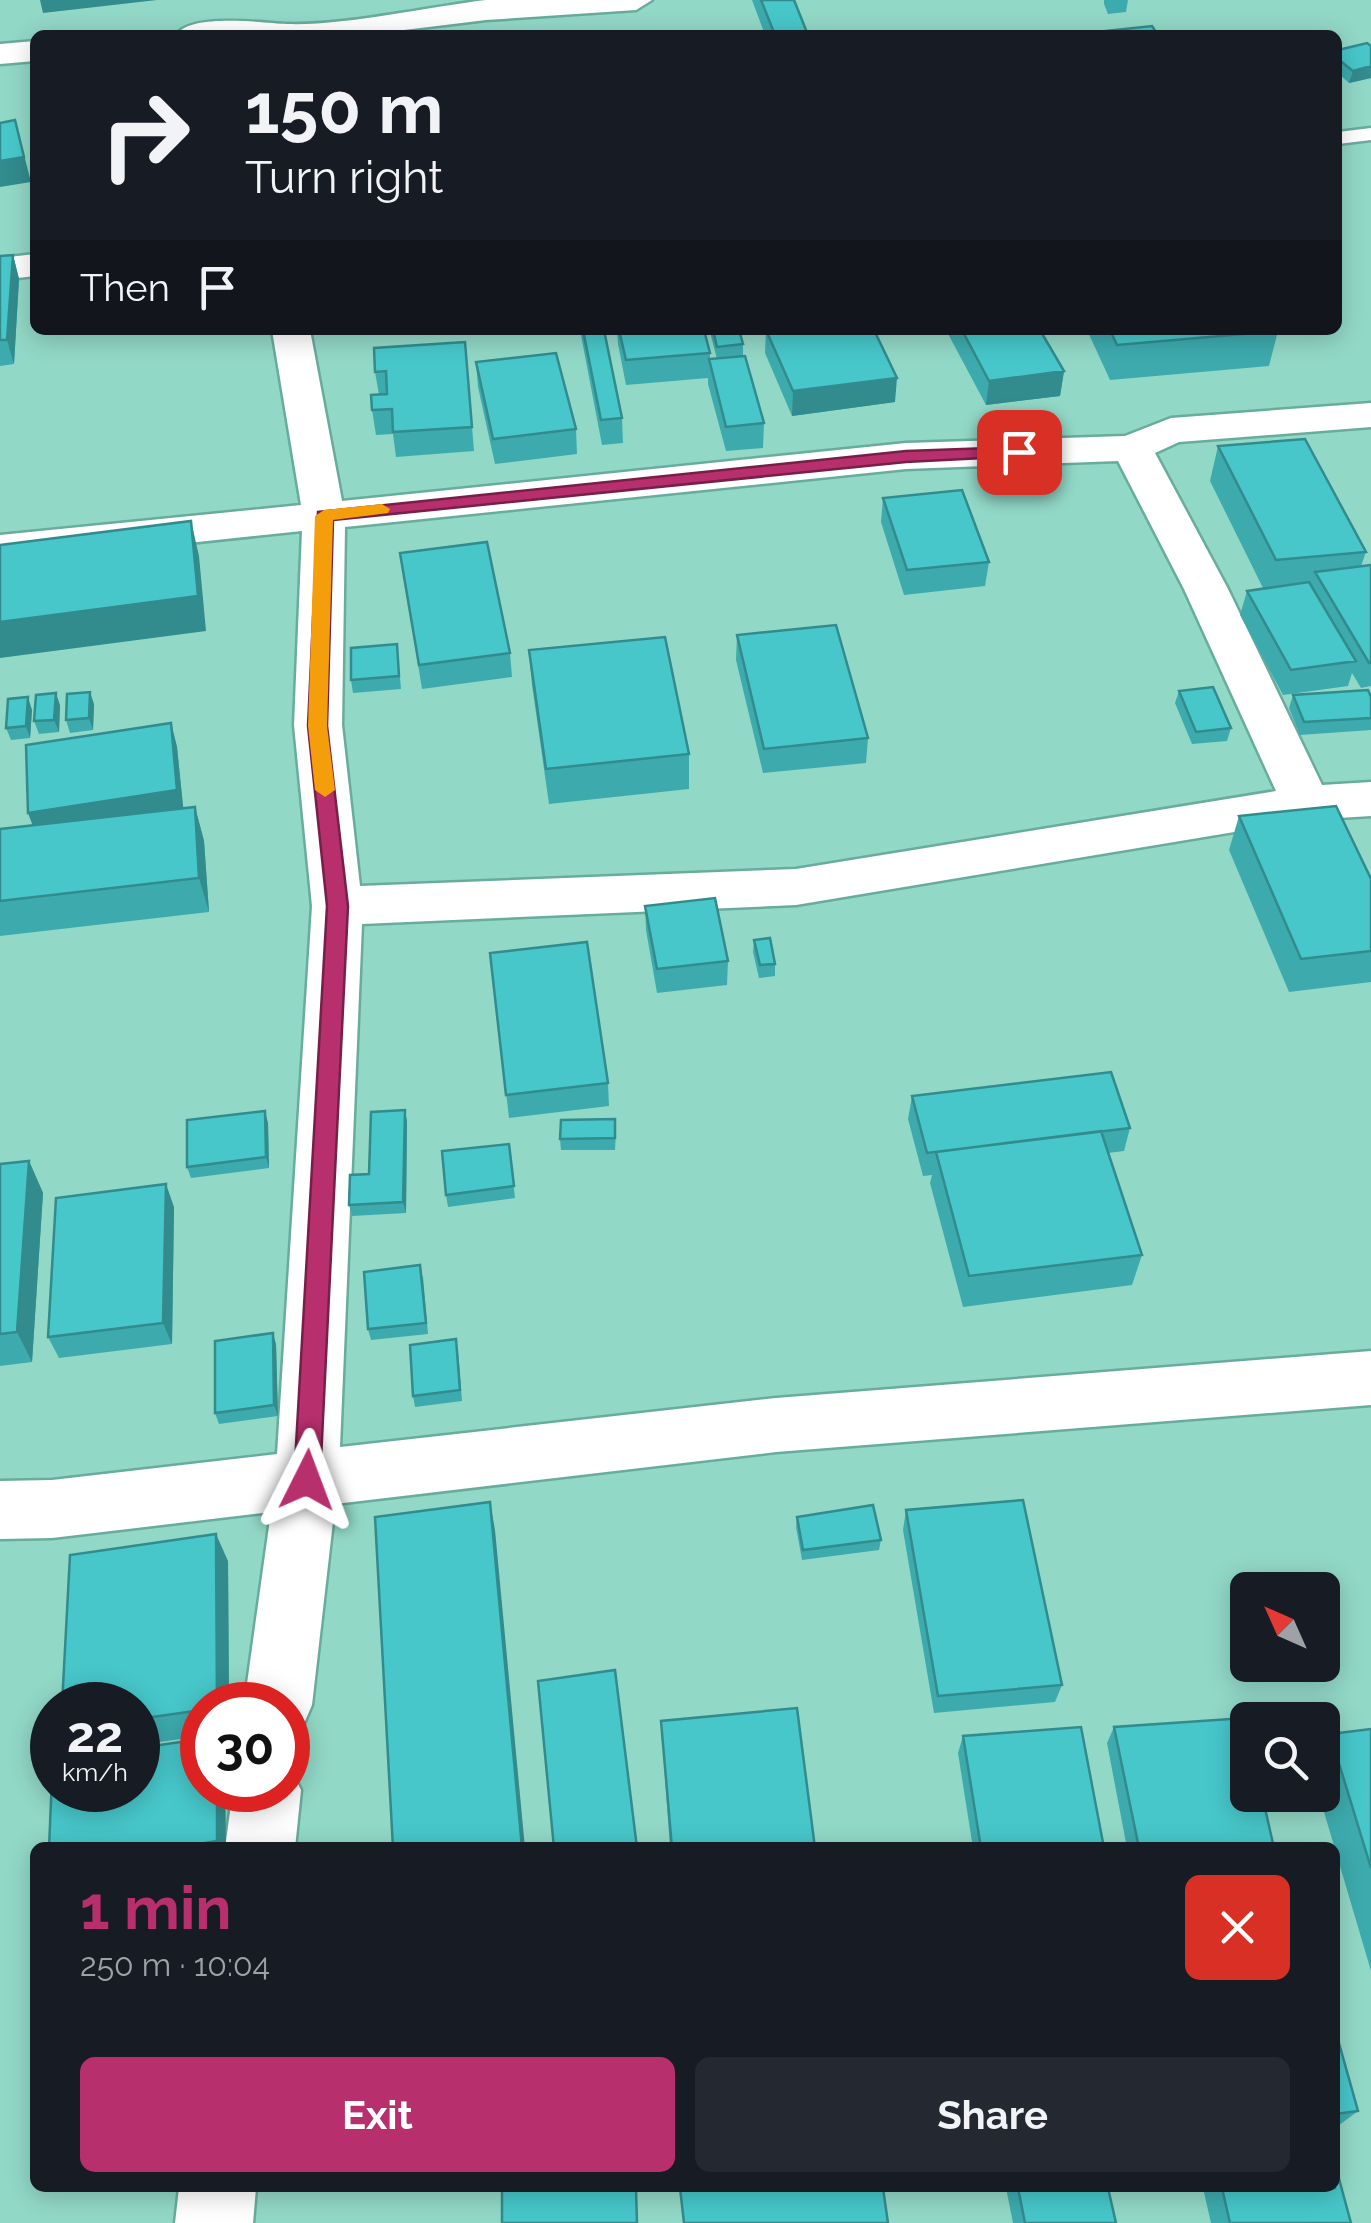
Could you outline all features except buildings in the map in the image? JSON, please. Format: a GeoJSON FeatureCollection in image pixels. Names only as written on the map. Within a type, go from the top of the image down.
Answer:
{"type":"FeatureCollection","features":[{"type":"Feature","properties":{"kind":"street"},"geometry":{"type":"LineString","coordinates":[[324,30],[486,10],[636,0]]}},
{"type":"Feature","properties":{"kind":"street"},"geometry":{"type":"LineString","coordinates":[[209,30],[236,22],[273,30]]}},
{"type":"Feature","properties":{"kind":"street"},"geometry":{"type":"LineString","coordinates":[[0,54],[30,51]]}},
{"type":"Feature","properties":{"kind":"street"},"geometry":{"type":"LineString","coordinates":[[0,269],[30,266]]}},
{"type":"Feature","properties":{"kind":"street"},"geometry":{"type":"LineString","coordinates":[[281,1682],[307,1480],[337,906],[318,726],[324,516],[292,335]]}},
{"type":"Feature","properties":{"kind":"street"},"geometry":{"type":"LineString","coordinates":[[0,550],[906,456],[1132,448],[1172,430],[1371,415]]}},
{"type":"Feature","properties":{"kind":"street"},"geometry":{"type":"LineString","coordinates":[[1132,448],[1206,589],[1306,804]]}},
{"type":"Feature","properties":{"kind":"street"},"geometry":{"type":"LineString","coordinates":[[337,906],[796,887],[1306,804],[1371,799]]}},
{"type":"Feature","properties":{"kind":"street"},"geometry":{"type":"LineString","coordinates":[[0,1510],[307,1480],[776,1425],[1290,1388],[1371,1378]]}},
{"type":"Feature","properties":{"kind":"street"},"geometry":{"type":"LineString","coordinates":[[261,1842],[264,1812]]}},
{"type":"Feature","properties":{"kind":"street"},"geometry":{"type":"LineString","coordinates":[[214,2223],[218,2192]]}},
{"type":"Feature","properties":{"kind":"lane"},"geometry":{"type":"LineString","coordinates":[[1342,138],[1371,134]]}},
{"type":"Feature","properties":{"kind":"slow traffic"},"geometry":{"type":"LineString","coordinates":[[325,790],[318,726],[324,516],[382,509]]}},
{"type":"Feature","properties":{"kind":"route"},"geometry":{"type":"LineString","coordinates":[[307,1480],[337,906],[318,726],[324,516],[906,456],[1019,452]]}}]}
